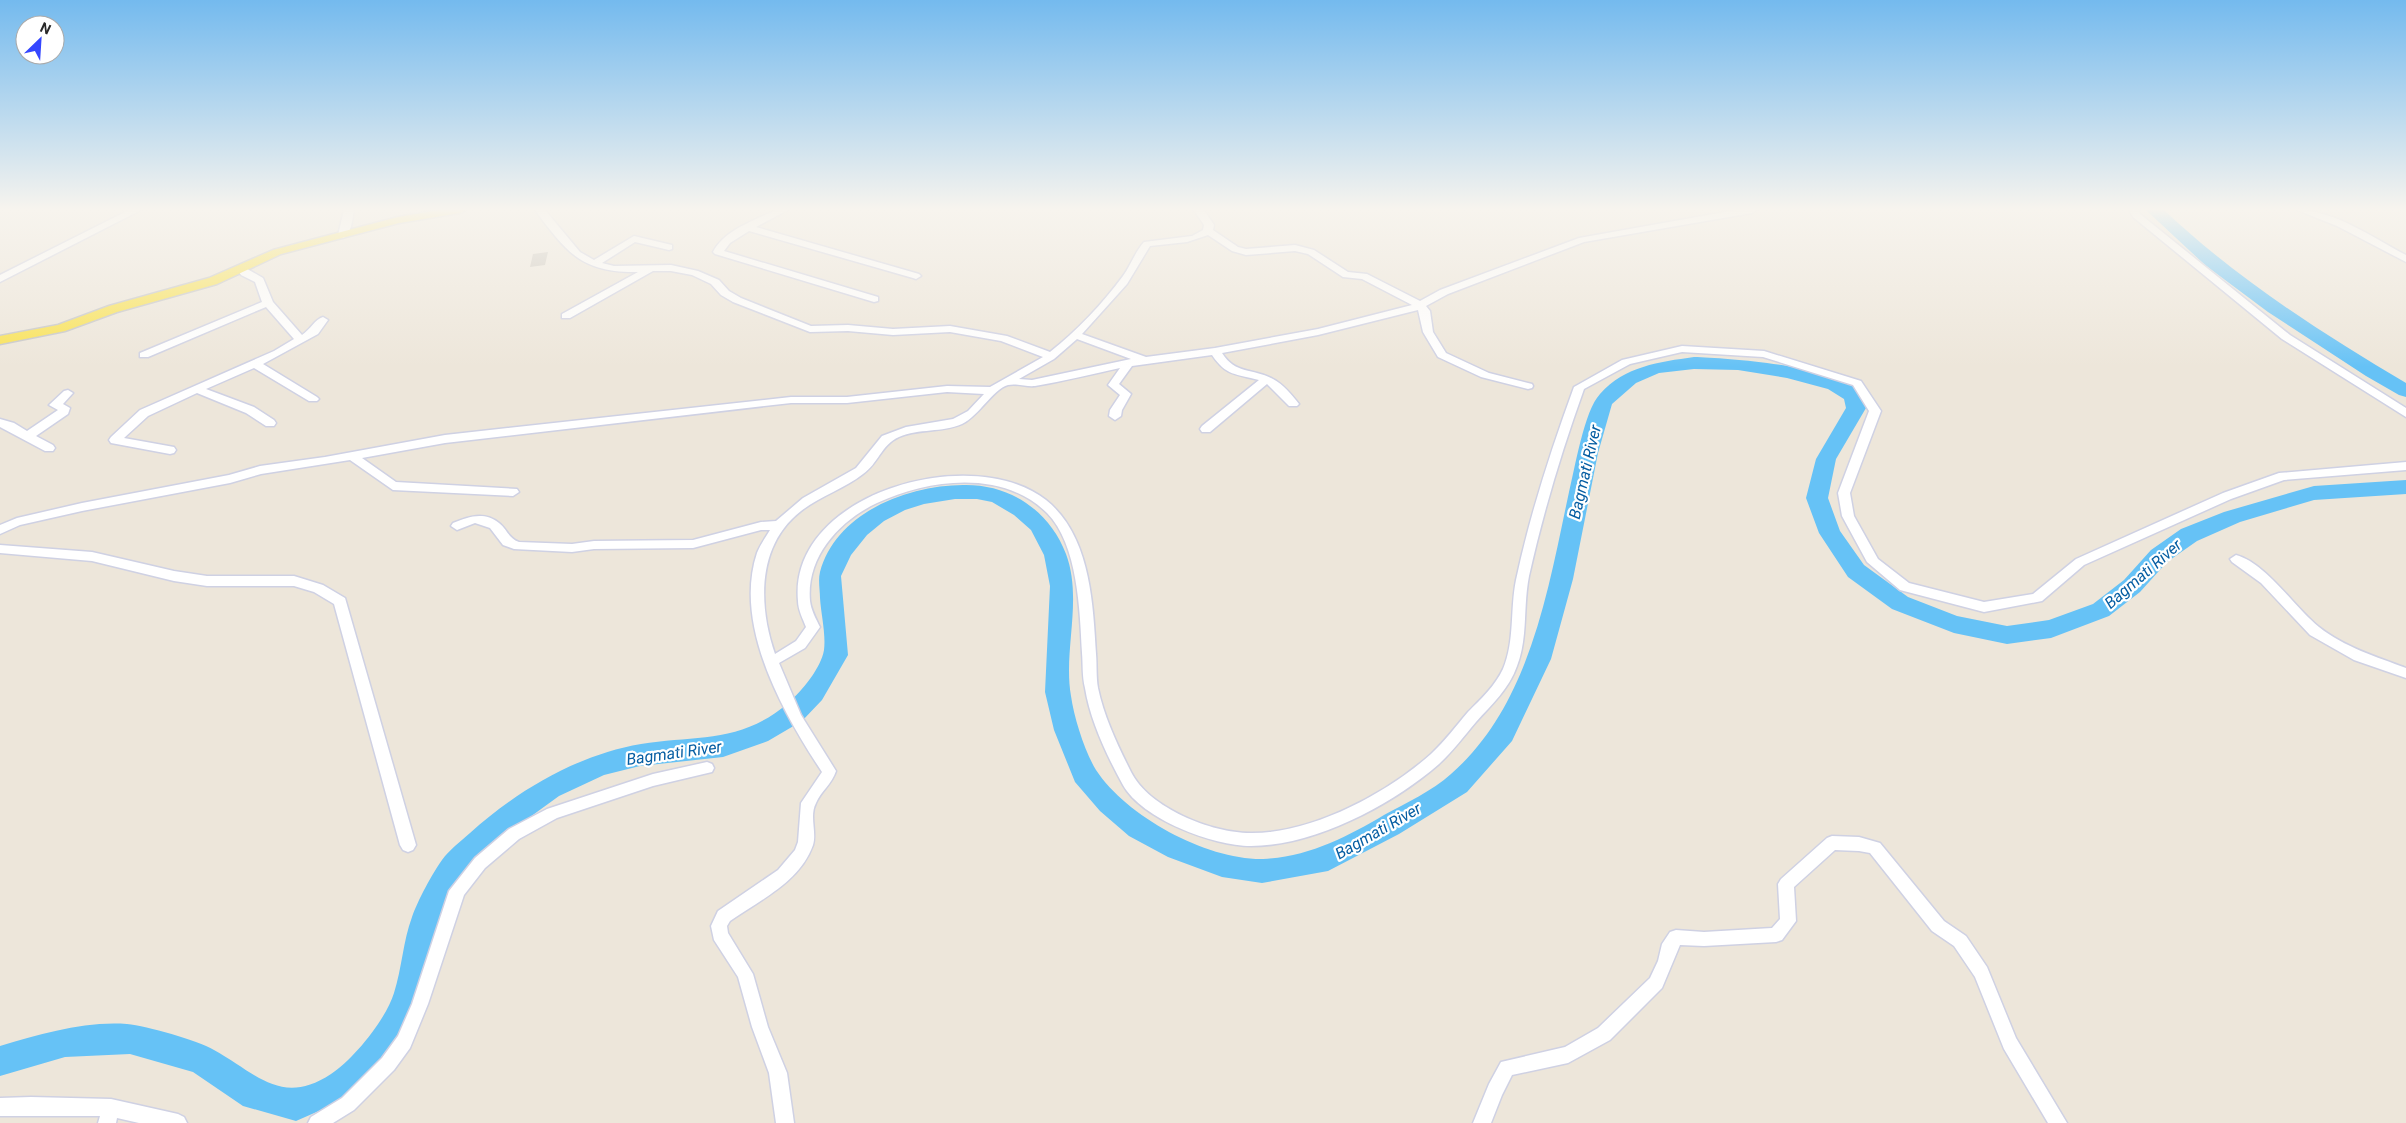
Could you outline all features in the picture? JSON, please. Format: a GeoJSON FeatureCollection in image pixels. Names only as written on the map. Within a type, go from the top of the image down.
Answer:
{"type":"FeatureCollection","features":[{"type":"Feature","properties":{"kind":"main road"},"geometry":{"type":"LineString","coordinates":[[0,340],[61,328],[113,310],[213,281],[256,262]]}},
{"type":"Feature","properties":{"kind":"street"},"geometry":{"type":"LineString","coordinates":[[0,280],[34,262]]}},
{"type":"Feature","properties":{"kind":"street"},"geometry":{"type":"LineString","coordinates":[[591,262],[614,269],[671,268],[694,272],[715,282],[725,293],[737,300],[763,312],[810,328],[848,328],[893,332],[950,328],[1003,338],[1051,356]]}},
{"type":"Feature","properties":{"kind":"street"},"geometry":{"type":"LineString","coordinates":[[753,262],[874,299]]}},
{"type":"Feature","properties":{"kind":"street"},"geometry":{"type":"LineString","coordinates":[[869,262],[916,276]]}},
{"type":"Feature","properties":{"kind":"street"},"geometry":{"type":"LineString","coordinates":[[785,1123],[778,1073],[760,1027],[745,974],[720,935],[719,926],[724,916],[788,872],[800,858],[806,842],[807,806],[812,795],[827,779],[829,772],[806,737],[782,693],[771,661],[763,631],[758,578],[767,545],[779,525],[807,499],[833,488],[860,471],[876,448],[885,439],[909,430],[944,427],[957,422],[977,409],[993,391],[1051,356],[1075,335],[1129,274],[1136,262]]}},
{"type":"Feature","properties":{"kind":"street"},"geometry":{"type":"LineString","coordinates":[[1327,262],[1346,275],[1364,276],[1388,287],[1420,306],[1425,311],[1428,332],[1442,355],[1485,375],[1528,386]]}},
{"type":"Feature","properties":{"kind":"street"},"geometry":{"type":"LineString","coordinates":[[1008,382],[1032,383],[1143,360],[1214,351],[1318,332],[1420,306],[1444,292],[1523,262]]}},
{"type":"Feature","properties":{"kind":"street"},"geometry":{"type":"LineString","coordinates":[[2194,262],[2286,337],[2406,413]]}},
{"type":"Feature","properties":{"kind":"street"},"geometry":{"type":"LineString","coordinates":[[566,316],[652,268]]}},
{"type":"Feature","properties":{"kind":"street"},"geometry":{"type":"LineString","coordinates":[[242,269],[244,273],[259,280],[268,303],[301,340]]}},
{"type":"Feature","properties":{"kind":"street"},"geometry":{"type":"LineString","coordinates":[[144,355],[268,303]]}},
{"type":"Feature","properties":{"kind":"street"},"geometry":{"type":"LineString","coordinates":[[170,450],[115,440],[144,413],[256,364],[314,332],[323,320]]}},
{"type":"Feature","properties":{"kind":"street"},"geometry":{"type":"LineString","coordinates":[[1075,335],[1143,360]]}},
{"type":"Feature","properties":{"kind":"street"},"geometry":{"type":"LineString","coordinates":[[771,661],[796,650],[810,634],[813,627],[804,603],[805,571],[811,556],[845,517],[881,496],[932,481],[960,478],[1018,488],[1039,499],[1062,522],[1076,559],[1086,620],[1092,690],[1109,742],[1136,792],[1185,825],[1201,832],[1250,840],[1278,840],[1312,831],[1342,819],[1416,776],[1440,755],[1509,672],[1513,659],[1521,584],[1544,493],[1579,387],[1626,362],[1682,349],[1764,354],[1857,382],[1875,411],[1844,492],[1848,516],[1873,562],[1905,587],[1984,607],[2037,598],[2080,562],[2227,496],[2283,476],[2406,466]]}},
{"type":"Feature","properties":{"kind":"street"},"geometry":{"type":"LineString","coordinates":[[1214,351],[1221,363],[1230,371],[1272,383],[1293,404]]}},
{"type":"Feature","properties":{"kind":"street"},"geometry":{"type":"LineString","coordinates":[[1115,416],[1116,410],[1126,394],[1114,385],[1128,363]]}},
{"type":"Feature","properties":{"kind":"street"},"geometry":{"type":"LineString","coordinates":[[256,364],[313,399]]}},
{"type":"Feature","properties":{"kind":"street"},"geometry":{"type":"LineString","coordinates":[[1206,429],[1266,380]]}},
{"type":"Feature","properties":{"kind":"street"},"geometry":{"type":"LineString","coordinates":[[0,530],[17,522],[82,507],[230,479],[260,470],[445,439],[791,400],[846,400],[948,389],[993,391]]}},
{"type":"Feature","properties":{"kind":"street"},"geometry":{"type":"LineString","coordinates":[[198,390],[250,410],[270,423]]}},
{"type":"Feature","properties":{"kind":"street"},"geometry":{"type":"LineString","coordinates":[[28,436],[64,411],[64,408],[54,405],[68,393]]}},
{"type":"Feature","properties":{"kind":"street"},"geometry":{"type":"LineString","coordinates":[[0,423],[10,426],[49,448]]}},
{"type":"Feature","properties":{"kind":"street"},"geometry":{"type":"LineString","coordinates":[[352,456],[393,486],[513,492]]}},
{"type":"Feature","properties":{"kind":"street"},"geometry":{"type":"LineString","coordinates":[[457,526],[475,519],[494,525],[506,542],[512,544],[572,548],[594,545],[693,544],[762,526],[779,525]]}},
{"type":"Feature","properties":{"kind":"street"},"geometry":{"type":"LineString","coordinates":[[0,549],[26,553],[81,555],[111,560],[155,572],[206,581],[294,581],[308,584],[340,601],[408,846]]}},
{"type":"Feature","properties":{"kind":"street"},"geometry":{"type":"LineString","coordinates":[[2236,559],[2265,580],[2315,630],[2359,656],[2406,674]]}},
{"type":"Feature","properties":{"kind":"street"},"geometry":{"type":"LineString","coordinates":[[317,1123],[348,1104],[388,1064],[404,1042],[420,1004],[457,891],[480,863],[514,834],[552,813],[653,780],[707,768]]}},
{"type":"Feature","properties":{"kind":"street"},"geometry":{"type":"LineString","coordinates":[[1482,1123],[1495,1090],[1507,1068],[1568,1055],[1604,1034],[1656,983],[1666,962],[1670,944],[1676,937],[1704,939],[1776,934],[1788,921],[1786,884],[1832,843],[1859,844],[1875,848],[1938,926],[1960,941],[1980,972],[2010,1043],[2058,1123]]}},
{"type":"Feature","properties":{"kind":"street"},"geometry":{"type":"LineString","coordinates":[[0,1107],[31,1106],[178,1123]]}},
{"type":"Feature","properties":{"kind":"building"},"geometry":{"type":"Polygon","coordinates":[[[531,262],[546,262],[545,265],[530,267],[531,262]]]}},
{"type":"Feature","properties":{"kind":"waterway","name":"Bagmati River"},"geometry":{"type":"LineString","coordinates":[[2213,262],[2242,286],[2306,330],[2406,391]]}},
{"type":"Feature","properties":{"kind":"waterway","name":"Bagmati River"},"geometry":{"type":"LineString","coordinates":[[0,1061],[65,1042],[130,1039],[201,1059],[254,1095],[296,1105],[342,1085],[375,1053],[406,1006],[425,919],[453,866],[494,828],[550,788],[598,766],[640,755],[723,747],[759,734],[793,714],[813,693],[836,655],[830,576],[841,551],[859,530],[876,516],[897,505],[923,497],[955,492],[977,492],[998,496],[1022,510],[1039,525],[1055,555],[1061,586],[1057,692],[1067,730],[1084,774],[1109,803],[1139,828],[1178,849],[1222,865],[1262,871],[1328,859],[1389,826],[1458,784],[1503,734],[1539,659],[1562,579],[1588,453],[1603,401],[1629,379],[1655,368],[1694,363],[1738,364],[1789,372],[1835,385],[1853,396],[1856,408],[1826,459],[1817,498],[1830,533],[1856,571],[1900,603],[1954,624],[2007,635],[2051,629],[2101,610],[2132,586],[2159,556],[2189,535],[2232,517],[2314,493],[2406,487]]}}]}
